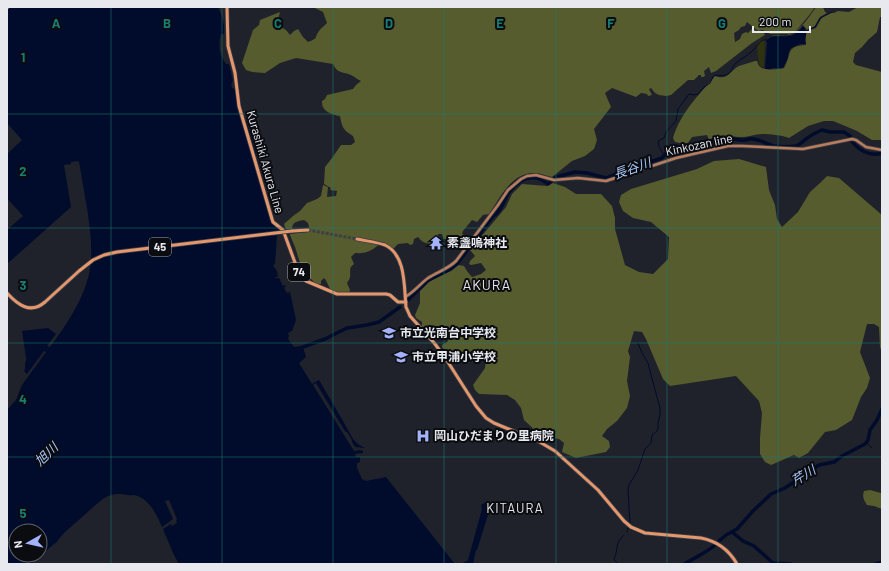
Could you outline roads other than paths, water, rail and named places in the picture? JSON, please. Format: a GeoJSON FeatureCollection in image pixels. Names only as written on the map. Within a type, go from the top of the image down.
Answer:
{"type":"FeatureCollection","features":[{"type":"Feature","properties":{"kind":"main road","name":"Kurashiki Akura Line"},"geometry":{"type":"LineString","coordinates":[[227,7],[228,46],[236,76],[240,108],[272,219],[283,230],[300,274],[306,281],[337,294],[386,294],[390,295],[398,302],[406,302]]}},
{"type":"Feature","properties":{"kind":"main road","name":"Kinkozan line"},"geometry":{"type":"LineString","coordinates":[[405,297],[410,295],[427,278],[451,266],[508,190],[527,176],[532,175],[553,179],[578,178],[606,181],[676,158],[732,146],[803,150],[852,139],[866,147],[882,150]]}},
{"type":"Feature","properties":{"kind":"main road","name":"45"},"geometry":{"type":"LineString","coordinates":[[7,293],[18,304],[29,308],[38,306],[45,302],[88,264],[104,255],[117,252],[308,230]]}},
{"type":"Feature","properties":{"kind":"main road"},"geometry":{"type":"LineString","coordinates":[[357,239],[383,245],[397,255],[402,270],[407,309],[410,316],[435,344],[476,406],[486,418],[494,423],[538,441],[555,451],[598,490],[624,521],[632,527],[645,533],[701,538],[712,541],[727,551],[737,564]]}},
{"type":"Feature","properties":{"kind":"main road"},"geometry":{"type":"LineString","coordinates":[[7,290],[22,304],[34,306],[45,302]]}},
{"type":"Feature","properties":{"kind":"water","name":"旭川"},"geometry":{"type":"Polygon","coordinates":[[[7,7],[218,7],[224,26],[224,34],[221,34],[220,50],[224,61],[226,64],[229,64],[233,81],[232,88],[235,89],[238,107],[271,221],[275,227],[281,231],[277,236],[275,263],[273,266],[277,271],[278,277],[275,278],[279,278],[283,286],[286,286],[284,288],[287,293],[290,292],[296,320],[292,331],[288,333],[288,339],[294,347],[303,347],[306,357],[299,363],[312,384],[319,380],[353,439],[365,448],[355,447],[316,383],[313,385],[354,451],[363,451],[363,453],[355,454],[356,457],[360,457],[360,462],[357,463],[357,468],[362,479],[366,481],[386,477],[455,564],[179,564],[163,529],[171,524],[172,526],[177,523],[177,519],[169,500],[165,501],[173,519],[162,527],[155,512],[148,503],[134,495],[120,494],[106,497],[99,502],[48,549],[48,523],[8,523],[8,563],[32,563],[7,564],[7,410],[16,400],[22,385],[46,352],[44,351],[27,374],[24,371],[26,358],[22,331],[48,328],[56,334],[47,346],[50,347],[69,320],[80,300],[88,280],[91,253],[91,238],[88,216],[78,161],[64,165],[71,207],[7,264],[7,230],[23,216],[7,198],[7,154],[22,140],[7,123],[7,7]]]}},
{"type":"Feature","properties":{"kind":"water"},"geometry":{"type":"Polygon","coordinates":[[[803,26],[806,30],[806,44],[800,44],[791,48],[783,68],[765,69],[766,42],[768,39],[774,36],[793,35],[803,26]]]}},
{"type":"Feature","properties":{"kind":"water"},"geometry":{"type":"Polygon","coordinates":[[[486,502],[490,508],[473,564],[461,564],[468,560],[482,509],[481,505],[486,502]]]}},
{"type":"Feature","properties":{"kind":"waterway"},"geometry":{"type":"LineString","coordinates":[[806,31],[815,27],[820,18],[832,12]]}},
{"type":"Feature","properties":{"kind":"waterway"},"geometry":{"type":"LineString","coordinates":[[664,155],[659,147],[658,141],[664,138],[666,132],[676,121],[678,109],[689,94],[698,94],[710,83],[715,75],[720,76],[728,74],[735,64],[752,51],[762,40],[767,40]]}},
{"type":"Feature","properties":{"kind":"waterway"},"geometry":{"type":"LineString","coordinates":[[246,121],[256,155]]}},
{"type":"Feature","properties":{"kind":"waterway","name":"長谷川"},"geometry":{"type":"LineString","coordinates":[[408,300],[427,281],[457,264],[493,216],[499,211],[509,192],[514,186],[525,179],[533,177],[548,184],[556,177],[575,172],[587,173],[606,178],[624,169],[632,168],[662,158],[667,152],[676,146],[690,148],[696,151],[706,149],[713,141],[721,138],[743,140],[753,139],[774,146],[785,147],[800,144],[810,136],[822,130],[830,132],[844,132],[850,136]]}},
{"type":"Feature","properties":{"kind":"waterway","name":"長谷川"},"geometry":{"type":"LineString","coordinates":[[851,140],[857,147],[865,152],[873,154],[882,153]]}},
{"type":"Feature","properties":{"kind":"waterway"},"geometry":{"type":"LineString","coordinates":[[257,160],[275,221]]}},
{"type":"Feature","properties":{"kind":"waterway","name":"長谷川"},"geometry":{"type":"LineString","coordinates":[[327,338],[347,328],[379,322],[400,307]]}},
{"type":"Feature","properties":{"kind":"waterway","name":"長谷川"},"geometry":{"type":"LineString","coordinates":[[303,347],[325,339]]}},
{"type":"Feature","properties":{"kind":"waterway"},"geometry":{"type":"LineString","coordinates":[[630,523],[629,485],[638,470],[645,449],[651,443],[652,435],[657,431],[660,415],[660,408],[648,363],[638,343]]}},
{"type":"Feature","properties":{"kind":"waterway","name":"芹川"},"geometry":{"type":"LineString","coordinates":[[719,541],[737,529],[771,494],[785,488],[819,465],[834,462],[865,444],[868,440],[870,430],[882,409]]}},
{"type":"Feature","properties":{"kind":"waterway","name":"芹川"},"geometry":{"type":"LineString","coordinates":[[866,442],[872,448]]}},
{"type":"Feature","properties":{"kind":"waterway"},"geometry":{"type":"LineString","coordinates":[[627,532],[628,528]]}},
{"type":"Feature","properties":{"kind":"waterway"},"geometry":{"type":"LineString","coordinates":[[732,532],[743,541],[754,546],[773,563],[791,564]]}},
{"type":"Feature","properties":{"kind":"waterway"},"geometry":{"type":"LineString","coordinates":[[618,564],[614,559],[619,541],[624,535]]}},
{"type":"Feature","properties":{"kind":"waterway","name":"芹川"},"geometry":{"type":"LineString","coordinates":[[684,564],[715,545]]}},
{"type":"Feature","properties":{"kind":"waterway"},"geometry":{"type":"LineString","coordinates":[[876,564],[882,562]]}},
{"type":"Feature","properties":{"kind":"tunnel"},"geometry":{"type":"LineString","coordinates":[[308,230],[357,239]]}},
{"type":"Feature","properties":{"kind":"place","name":"素盞嗚神社"},"geometry":{"type":"Point","coordinates":[436,243]}},
{"type":"Feature","properties":{"kind":"place","name":"市立光南台中学校"},"geometry":{"type":"Point","coordinates":[389,333]}},
{"type":"Feature","properties":{"kind":"place","name":"市立甲浦小学校"},"geometry":{"type":"Point","coordinates":[401,357]}},
{"type":"Feature","properties":{"kind":"place","name":"岡山ひだまりの里病院"},"geometry":{"type":"Point","coordinates":[423,436]}},
{"type":"Feature","properties":{"kind":"district","name":"AKURA"},"geometry":{"type":"Point","coordinates":[487,285]}},
{"type":"Feature","properties":{"kind":"district","name":"KITAURA"},"geometry":{"type":"Point","coordinates":[515,508]}}]}
